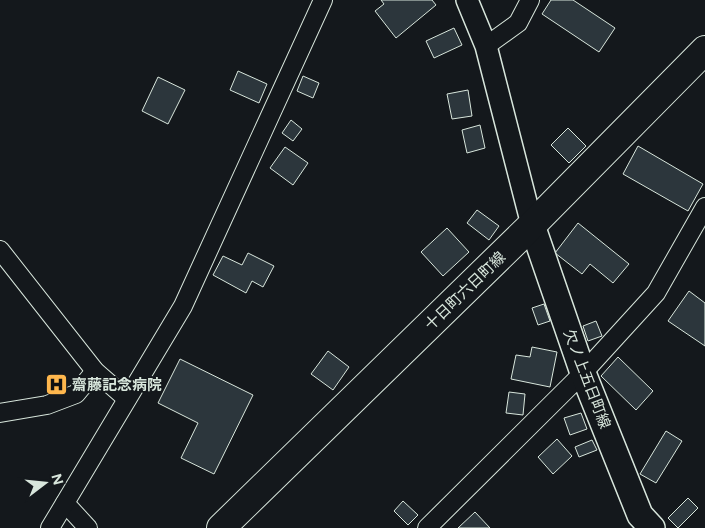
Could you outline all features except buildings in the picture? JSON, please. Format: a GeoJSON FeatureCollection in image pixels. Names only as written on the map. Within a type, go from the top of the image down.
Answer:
{"type":"FeatureCollection","features":[{"type":"Feature","properties":{"kind":"main road","name":"十日町六日町線"},"geometry":{"type":"LineString","coordinates":[[221,528],[532,225],[705,50]]}},
{"type":"Feature","properties":{"kind":"main road","name":"欠ノ上五日町線"},"geometry":{"type":"LineString","coordinates":[[532,225],[583,373],[640,515],[652,528]]}},
{"type":"Feature","properties":{"kind":"street"},"geometry":{"type":"LineString","coordinates":[[50,528],[183,306],[323,0]]}},
{"type":"Feature","properties":{"kind":"street"},"geometry":{"type":"LineString","coordinates":[[467,0],[486,46],[532,225]]}},
{"type":"Feature","properties":{"kind":"street"},"geometry":{"type":"LineString","coordinates":[[486,46],[518,23],[530,0]]}},
{"type":"Feature","properties":{"kind":"street"},"geometry":{"type":"LineString","coordinates":[[427,528],[583,373],[656,293],[705,207]]}},
{"type":"Feature","properties":{"kind":"street"},"geometry":{"type":"LineString","coordinates":[[0,250],[95,371],[127,399]]}},
{"type":"Feature","properties":{"kind":"street"},"geometry":{"type":"LineString","coordinates":[[0,413],[47,405],[76,394],[95,371]]}},
{"type":"Feature","properties":{"kind":"street"},"geometry":{"type":"LineString","coordinates":[[65,503],[88,528]]}},
{"type":"Feature","properties":{"kind":"place","name":"齋藤記念病院"},"geometry":{"type":"Point","coordinates":[56,385]}}]}
